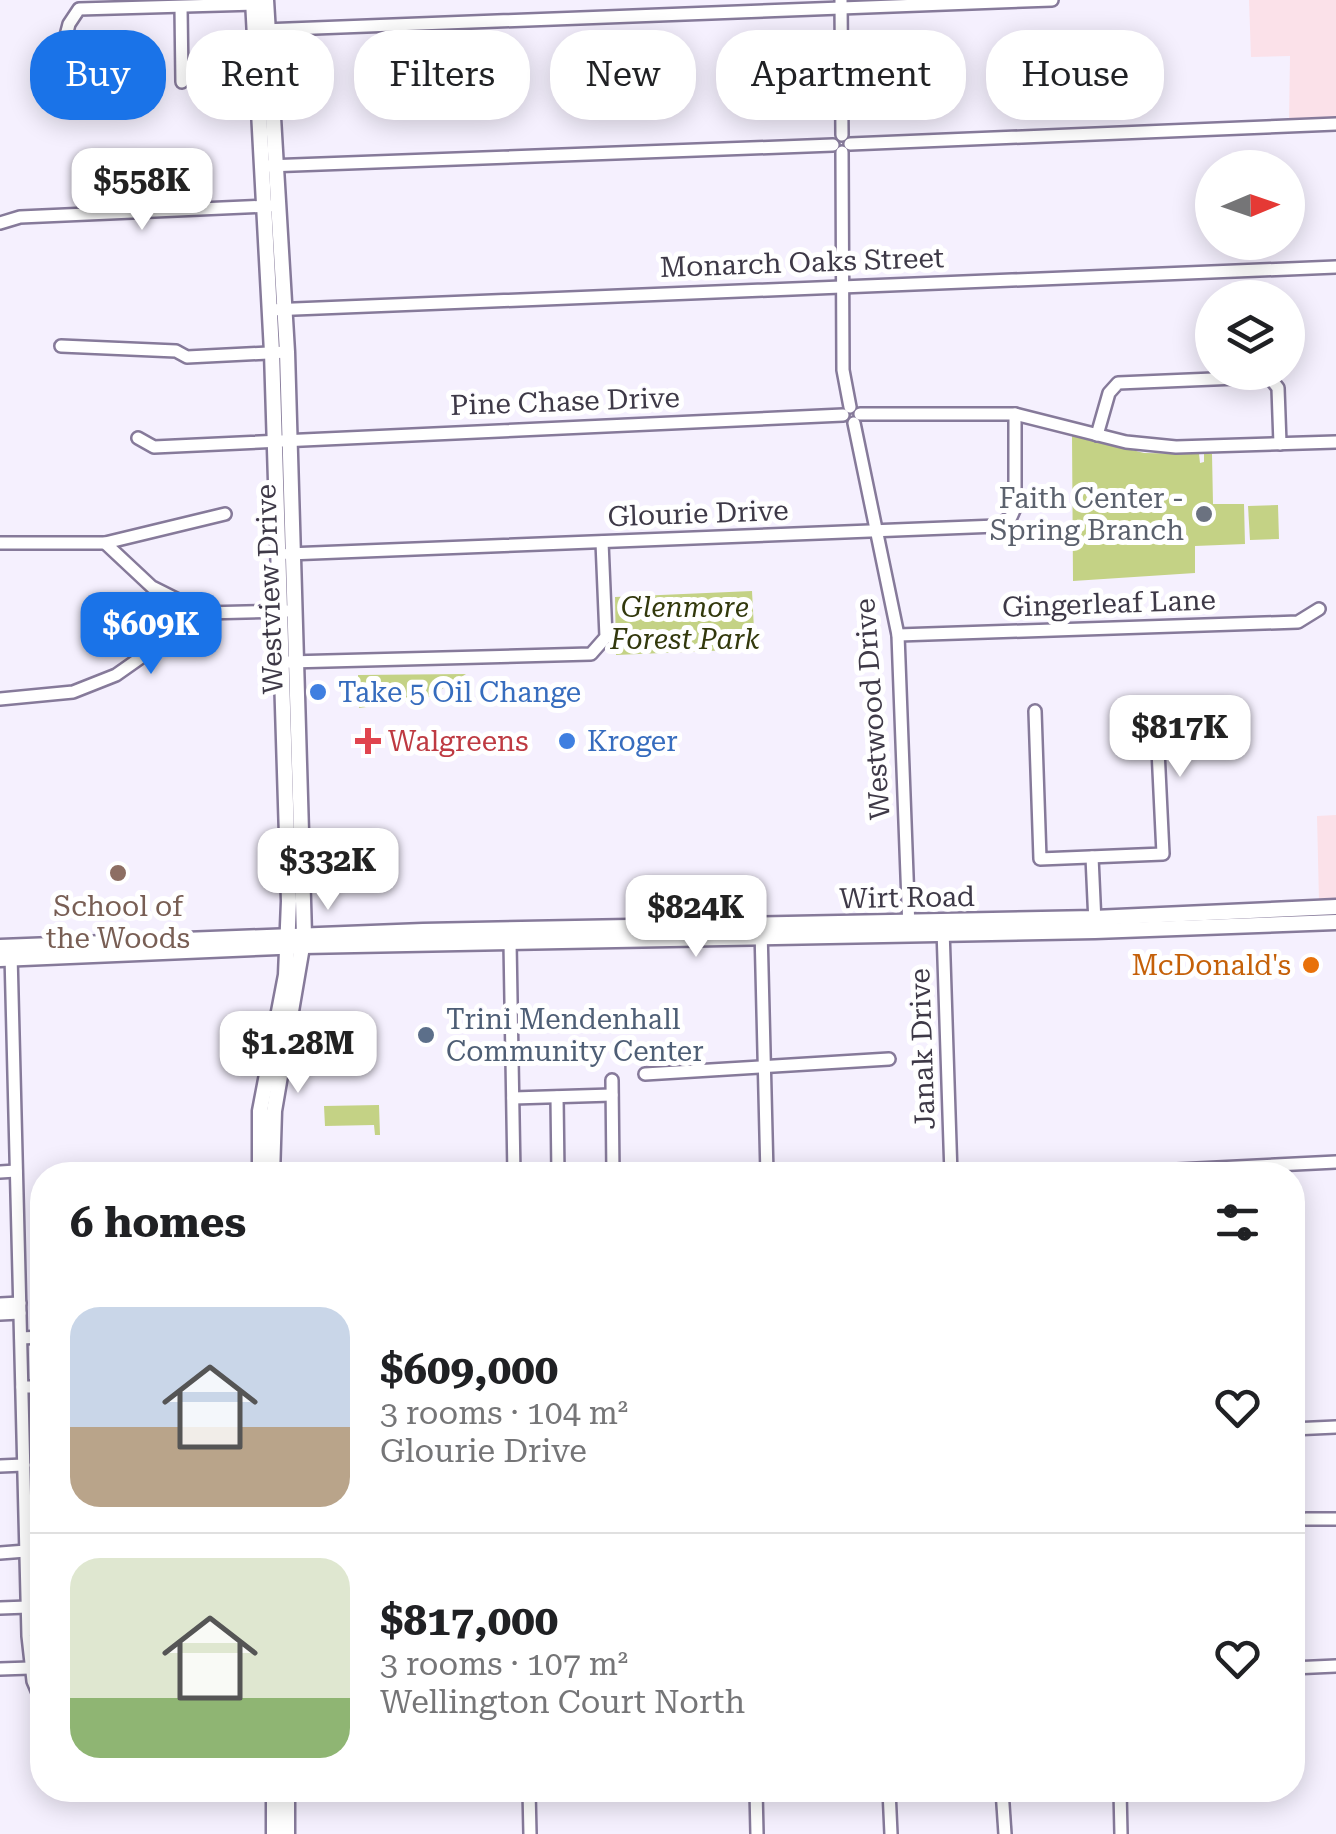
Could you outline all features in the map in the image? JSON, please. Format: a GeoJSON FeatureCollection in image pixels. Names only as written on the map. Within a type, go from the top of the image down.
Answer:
{"type":"FeatureCollection","features":[{"type":"Feature","properties":{"kind":"main road","name":"Westview Drive"},"geometry":{"type":"LineString","coordinates":[[260,2],[261,30]]}},
{"type":"Feature","properties":{"kind":"main road","name":"Westview Drive"},"geometry":{"type":"LineString","coordinates":[[261,1162],[296,941],[279,352],[266,120]]}},
{"type":"Feature","properties":{"kind":"main road","name":"Wirt Road"},"geometry":{"type":"LineString","coordinates":[[1263,918],[1336,907]]}},
{"type":"Feature","properties":{"kind":"main road","name":"Wirt Road"},"geometry":{"type":"LineString","coordinates":[[5,953],[296,941],[1263,918],[1336,922]]}},
{"type":"Feature","properties":{"kind":"main road","name":"Wirt Road"},"geometry":{"type":"LineString","coordinates":[[296,941],[510,942],[761,931]]}},
{"type":"Feature","properties":{"kind":"main road","name":"Westview Drive"},"geometry":{"type":"LineString","coordinates":[[267,1111],[271,1162]]}},
{"type":"Feature","properties":{"kind":"main road"},"geometry":{"type":"LineString","coordinates":[[274,1802],[274,1834]]}},
{"type":"Feature","properties":{"kind":"main road"},"geometry":{"type":"LineString","coordinates":[[287,1802],[287,1834]]}},
{"type":"Feature","properties":{"kind":"street"},"geometry":{"type":"LineString","coordinates":[[261,30],[840,5],[1052,0]]}},
{"type":"Feature","properties":{"kind":"street"},"geometry":{"type":"LineString","coordinates":[[67,30],[79,9],[260,2]]}},
{"type":"Feature","properties":{"kind":"street","name":"Westwood Drive"},"geometry":{"type":"LineString","coordinates":[[840,5],[843,370],[898,635],[909,928]]}},
{"type":"Feature","properties":{"kind":"street"},"geometry":{"type":"LineString","coordinates":[[181,7],[182,82]]}},
{"type":"Feature","properties":{"kind":"street"},"geometry":{"type":"LineString","coordinates":[[268,166],[1336,124]]}},
{"type":"Feature","properties":{"kind":"street"},"geometry":{"type":"LineString","coordinates":[[0,223],[20,218],[270,206]]}},
{"type":"Feature","properties":{"kind":"street","name":"Monarch Oaks Street"},"geometry":{"type":"LineString","coordinates":[[276,309],[1336,267]]}},
{"type":"Feature","properties":{"kind":"street"},"geometry":{"type":"LineString","coordinates":[[61,346],[176,352],[187,357],[279,352]]}},
{"type":"Feature","properties":{"kind":"street"},"geometry":{"type":"LineString","coordinates":[[1097,435],[1109,392],[1118,384],[1261,377],[1274,381],[1278,388],[1280,444]]}},
{"type":"Feature","properties":{"kind":"street","name":"Pine Chase Drive"},"geometry":{"type":"LineString","coordinates":[[138,438],[154,447],[852,415],[1015,414],[1097,435],[1176,447],[1336,442]]}},
{"type":"Feature","properties":{"kind":"street","name":"Glourie Drive"},"geometry":{"type":"LineString","coordinates":[[286,554],[1005,524],[1015,508],[1015,414]]}},
{"type":"Feature","properties":{"kind":"street"},"geometry":{"type":"LineString","coordinates":[[0,543],[105,543],[225,514]]}},
{"type":"Feature","properties":{"kind":"street"},"geometry":{"type":"LineString","coordinates":[[289,662],[591,654],[606,637],[602,542]]}},
{"type":"Feature","properties":{"kind":"street"},"geometry":{"type":"LineString","coordinates":[[105,543],[152,588],[204,613],[288,611]]}},
{"type":"Feature","properties":{"kind":"street","name":"Gingerleaf Lane"},"geometry":{"type":"LineString","coordinates":[[898,635],[1298,622],[1319,609]]}},
{"type":"Feature","properties":{"kind":"street"},"geometry":{"type":"LineString","coordinates":[[0,698],[73,692],[116,676],[204,613]]}},
{"type":"Feature","properties":{"kind":"street"},"geometry":{"type":"LineString","coordinates":[[1035,711],[1040,859],[1092,858],[1163,854],[1156,708]]}},
{"type":"Feature","properties":{"kind":"street"},"geometry":{"type":"LineString","coordinates":[[1092,858],[1094,924]]}},
{"type":"Feature","properties":{"kind":"street","name":"Janak Drive"},"geometry":{"type":"LineString","coordinates":[[943,928],[951,1162]]}},
{"type":"Feature","properties":{"kind":"street"},"geometry":{"type":"LineString","coordinates":[[761,931],[767,1162]]}},
{"type":"Feature","properties":{"kind":"street"},"geometry":{"type":"LineString","coordinates":[[510,942],[514,1162]]}},
{"type":"Feature","properties":{"kind":"street"},"geometry":{"type":"LineString","coordinates":[[0,1669],[30,1668],[16,1171],[5,953]]}},
{"type":"Feature","properties":{"kind":"street"},"geometry":{"type":"LineString","coordinates":[[645,1074],[889,1059]]}},
{"type":"Feature","properties":{"kind":"street"},"geometry":{"type":"LineString","coordinates":[[612,1080],[614,1162]]}},
{"type":"Feature","properties":{"kind":"street"},"geometry":{"type":"LineString","coordinates":[[512,1098],[612,1095]]}},
{"type":"Feature","properties":{"kind":"street"},"geometry":{"type":"LineString","coordinates":[[557,1097],[558,1162]]}},
{"type":"Feature","properties":{"kind":"street"},"geometry":{"type":"LineString","coordinates":[[1305,1164],[1336,1162]]}},
{"type":"Feature","properties":{"kind":"street"},"geometry":{"type":"LineString","coordinates":[[0,1172],[16,1171]]}},
{"type":"Feature","properties":{"kind":"street"},"geometry":{"type":"LineString","coordinates":[[0,1304],[20,1308]]}},
{"type":"Feature","properties":{"kind":"street"},"geometry":{"type":"LineString","coordinates":[[0,1314],[20,1308]]}},
{"type":"Feature","properties":{"kind":"street"},"geometry":{"type":"LineString","coordinates":[[21,1338],[30,1338]]}},
{"type":"Feature","properties":{"kind":"street"},"geometry":{"type":"LineString","coordinates":[[22,1388],[30,1388]]}},
{"type":"Feature","properties":{"kind":"street"},"geometry":{"type":"LineString","coordinates":[[1305,1428],[1336,1427]]}},
{"type":"Feature","properties":{"kind":"street"},"geometry":{"type":"LineString","coordinates":[[0,1466],[24,1465]]}},
{"type":"Feature","properties":{"kind":"street"},"geometry":{"type":"LineString","coordinates":[[25,1504],[30,1504]]}},
{"type":"Feature","properties":{"kind":"street"},"geometry":{"type":"LineString","coordinates":[[1306,1520],[1336,1520]]}},
{"type":"Feature","properties":{"kind":"street"},"geometry":{"type":"LineString","coordinates":[[0,1553],[26,1551]]}},
{"type":"Feature","properties":{"kind":"street"},"geometry":{"type":"LineString","coordinates":[[0,1608],[28,1607]]}},
{"type":"Feature","properties":{"kind":"street"},"geometry":{"type":"LineString","coordinates":[[1305,1667],[1336,1666]]}},
{"type":"Feature","properties":{"kind":"street"},"geometry":{"type":"LineString","coordinates":[[529,1802],[530,1834]]}},
{"type":"Feature","properties":{"kind":"street"},"geometry":{"type":"LineString","coordinates":[[756,1802],[757,1834]]}},
{"type":"Feature","properties":{"kind":"street"},"geometry":{"type":"LineString","coordinates":[[890,1802],[891,1834]]}},
{"type":"Feature","properties":{"kind":"street"},"geometry":{"type":"LineString","coordinates":[[1003,1802],[1005,1834]]}},
{"type":"Feature","properties":{"kind":"street"},"geometry":{"type":"LineString","coordinates":[[1120,1802],[1121,1834]]}},
{"type":"Feature","properties":{"kind":"shaded area"},"geometry":{"type":"Polygon","coordinates":[[[1249,0],[1336,0],[1336,119],[1289,122],[1290,56],[1251,57],[1249,0]]]}},
{"type":"Feature","properties":{"kind":"shaded area"},"geometry":{"type":"Polygon","coordinates":[[[1336,815],[1336,902],[1319,902],[1317,816],[1336,815]]]}},
{"type":"Feature","properties":{"kind":"green space"},"geometry":{"type":"Polygon","coordinates":[[[1072,435],[1144,453],[1199,454],[1200,463],[1204,462],[1204,454],[1212,454],[1213,504],[1244,504],[1245,544],[1195,546],[1195,573],[1073,581],[1072,435]]]}},
{"type":"Feature","properties":{"kind":"green space"},"geometry":{"type":"Polygon","coordinates":[[[1278,505],[1279,539],[1250,540],[1248,506],[1278,505]]]}},
{"type":"Feature","properties":{"kind":"green space","name":"Glenmore Forest Park"},"geometry":{"type":"Polygon","coordinates":[[[752,591],[755,649],[616,655],[615,597],[752,591]]]}},
{"type":"Feature","properties":{"kind":"green space"},"geometry":{"type":"Polygon","coordinates":[[[466,674],[426,699],[359,708],[358,675],[466,674]]]}},
{"type":"Feature","properties":{"kind":"green space"},"geometry":{"type":"Polygon","coordinates":[[[379,1105],[380,1135],[375,1135],[374,1125],[325,1126],[324,1106],[379,1105]]]}},
{"type":"Feature","properties":{"kind":"place","name":"Faith Center - Spring Branch"},"geometry":{"type":"Point","coordinates":[1204,514]}},
{"type":"Feature","properties":{"kind":"place","name":"Take 5 Oil Change"},"geometry":{"type":"Point","coordinates":[318,692]}},
{"type":"Feature","properties":{"kind":"place","name":"Walgreens"},"geometry":{"type":"Point","coordinates":[368,741]}},
{"type":"Feature","properties":{"kind":"place","name":"Kroger"},"geometry":{"type":"Point","coordinates":[567,741]}},
{"type":"Feature","properties":{"kind":"place","name":"School of the Woods"},"geometry":{"type":"Point","coordinates":[118,873]}},
{"type":"Feature","properties":{"kind":"place","name":"McDonald's"},"geometry":{"type":"Point","coordinates":[1311,965]}},
{"type":"Feature","properties":{"kind":"place","name":"Trini Mendenhall Community Center"},"geometry":{"type":"Point","coordinates":[426,1035]}}]}
